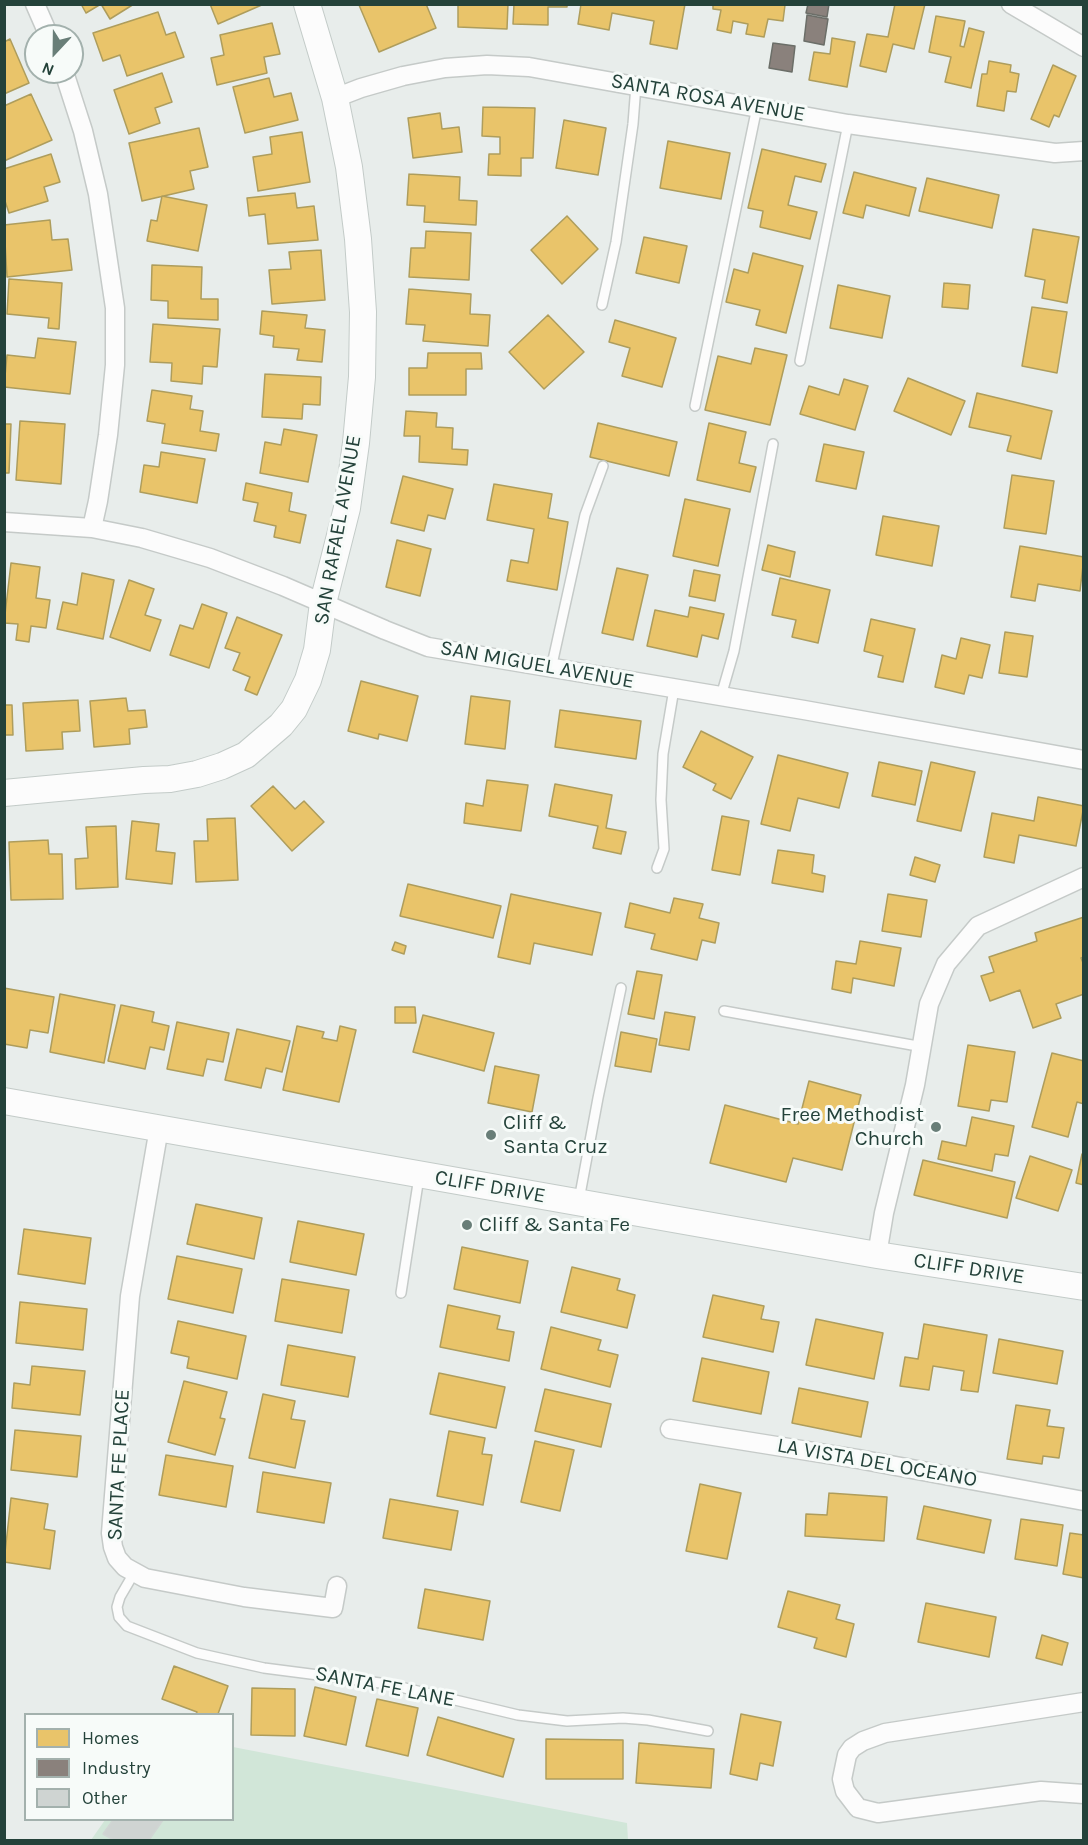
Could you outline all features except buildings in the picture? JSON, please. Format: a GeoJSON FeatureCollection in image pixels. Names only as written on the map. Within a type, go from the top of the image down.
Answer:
{"type":"FeatureCollection","features":[{"type":"Feature","properties":{"kind":"main road","name":"SAN RAFAEL AVENUE"},"geometry":{"type":"LineString","coordinates":[[4,793],[170,779],[222,766],[246,755],[281,725],[294,709],[308,681],[317,650],[323,603],[347,508],[362,377],[363,312],[358,239],[349,167],[335,98],[307,4]]}},
{"type":"Feature","properties":{"kind":"main road","name":"CLIFF DRIVE"},"geometry":{"type":"LineString","coordinates":[[4,1101],[877,1255],[1083,1287]]}},
{"type":"Feature","properties":{"kind":"street"},"geometry":{"type":"LineString","coordinates":[[35,4],[44,24]]}},
{"type":"Feature","properties":{"kind":"street"},"geometry":{"type":"LineString","coordinates":[[1011,4],[1083,46]]}},
{"type":"Feature","properties":{"kind":"street","name":"SANTA ROSA AVENUE"},"geometry":{"type":"LineString","coordinates":[[335,98],[403,76],[445,68],[487,65],[547,69],[848,124],[1055,153],[1083,151]]}},
{"type":"Feature","properties":{"kind":"street"},"geometry":{"type":"LineString","coordinates":[[68,84],[83,131],[98,194],[115,308],[115,365],[108,435],[92,528]]}},
{"type":"Feature","properties":{"kind":"street","name":"SAN MIGUEL AVENUE"},"geometry":{"type":"LineString","coordinates":[[4,522],[92,528],[142,538],[210,558],[428,647],[1083,760]]}},
{"type":"Feature","properties":{"kind":"street"},"geometry":{"type":"LineString","coordinates":[[877,1255],[884,1213],[930,1004],[945,964],[978,926],[1083,878]]}},
{"type":"Feature","properties":{"kind":"street","name":"SANTA FE PLACE"},"geometry":{"type":"LineString","coordinates":[[134,1573],[117,1558],[111,1533],[130,1296],[159,1128]]}},
{"type":"Feature","properties":{"kind":"street","name":"LA VISTA DEL OCEANO"},"geometry":{"type":"LineString","coordinates":[[670,1429],[869,1461],[1083,1501]]}},
{"type":"Feature","properties":{"kind":"street"},"geometry":{"type":"LineString","coordinates":[[134,1573],[144,1578],[244,1597],[333,1608],[337,1586]]}},
{"type":"Feature","properties":{"kind":"street"},"geometry":{"type":"LineString","coordinates":[[1083,1702],[885,1733],[862,1741],[852,1748],[845,1761],[842,1779],[845,1791],[858,1808],[878,1813],[1041,1791],[1083,1794]]}},
{"type":"Feature","properties":{"kind":"lane"},"geometry":{"type":"LineString","coordinates":[[602,305],[615,242],[633,124],[636,85]]}},
{"type":"Feature","properties":{"kind":"lane"},"geometry":{"type":"LineString","coordinates":[[695,406],[757,107]]}},
{"type":"Feature","properties":{"kind":"lane"},"geometry":{"type":"LineString","coordinates":[[800,361],[848,124]]}},
{"type":"Feature","properties":{"kind":"lane"},"geometry":{"type":"LineString","coordinates":[[721,696],[734,651],[772,444]]}},
{"type":"Feature","properties":{"kind":"lane"},"geometry":{"type":"LineString","coordinates":[[551,669],[585,515],[603,466]]}},
{"type":"Feature","properties":{"kind":"lane"},"geometry":{"type":"LineString","coordinates":[[657,868],[664,849],[661,800],[663,754],[674,689]]}},
{"type":"Feature","properties":{"kind":"lane"},"geometry":{"type":"LineString","coordinates":[[579,1202],[621,988]]}},
{"type":"Feature","properties":{"kind":"lane"},"geometry":{"type":"LineString","coordinates":[[724,1011],[922,1047]]}},
{"type":"Feature","properties":{"kind":"lane"},"geometry":{"type":"LineString","coordinates":[[401,1293],[420,1174]]}},
{"type":"Feature","properties":{"kind":"lane","name":"SANTA FE LANE"},"geometry":{"type":"LineString","coordinates":[[134,1573],[120,1597],[117,1607],[118,1617],[127,1626],[196,1653],[264,1668],[388,1684],[518,1715],[567,1721],[623,1718],[648,1720],[708,1731]]}},
{"type":"Feature","properties":{"kind":"green space"},"geometry":{"type":"Polygon","coordinates":[[[234,1747],[627,1823],[628,1840],[91,1840],[104,1821],[234,1821],[234,1747]]]}},
{"type":"Feature","properties":{"kind":"place","name":"Free Methodist Church"},"geometry":{"type":"Point","coordinates":[936,1127]}},
{"type":"Feature","properties":{"kind":"place","name":"Cliff & Santa Cruz"},"geometry":{"type":"Point","coordinates":[491,1135]}},
{"type":"Feature","properties":{"kind":"place","name":"Cliff & Santa Fe"},"geometry":{"type":"Point","coordinates":[467,1225]}}]}
